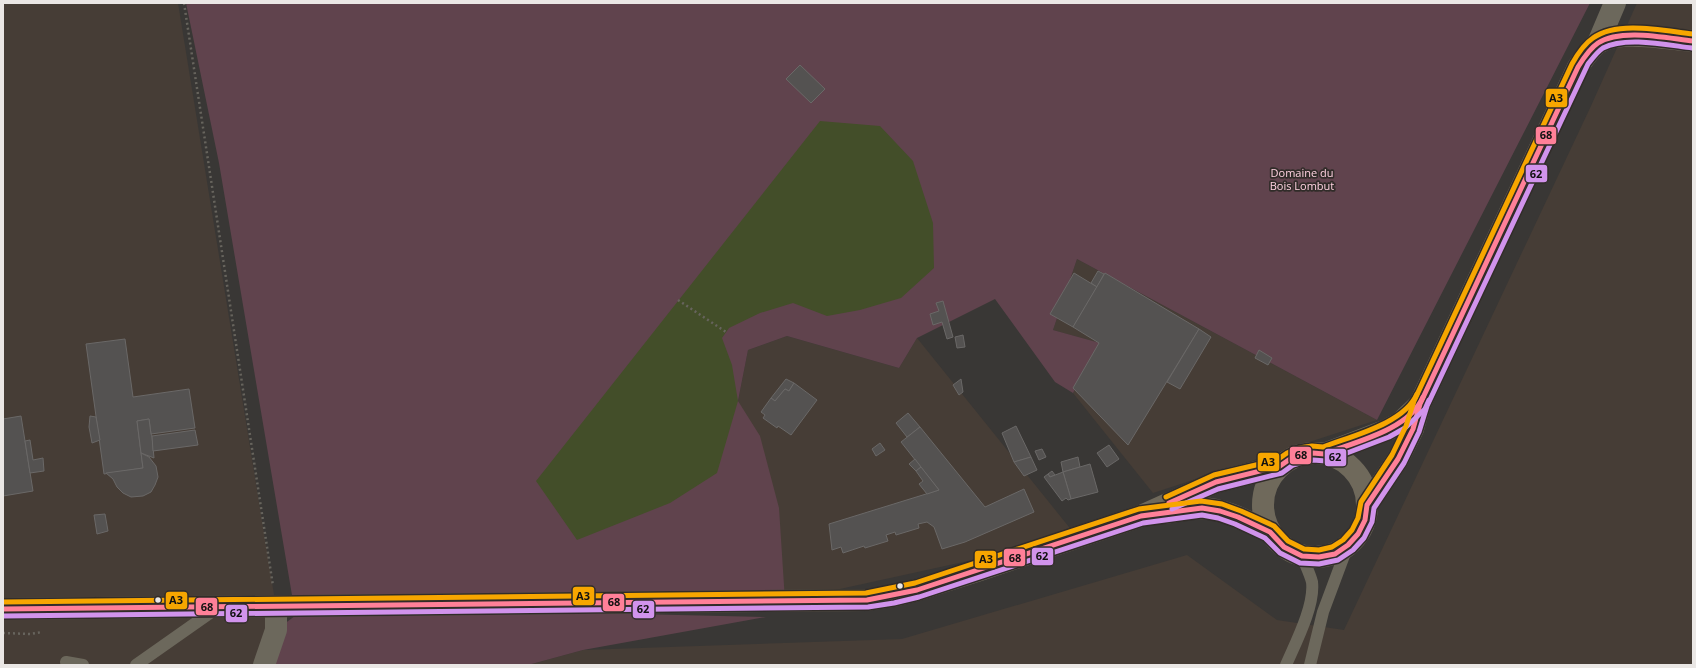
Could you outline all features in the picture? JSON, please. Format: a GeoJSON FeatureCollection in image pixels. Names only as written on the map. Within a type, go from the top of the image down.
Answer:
{"type":"FeatureCollection","features":[{"type":"Feature","properties":{"kind":"street"},"geometry":{"type":"LineString","coordinates":[[1367,505],[1404,447],[1413,429],[1420,404],[1578,67],[1598,43],[1615,3]]}},
{"type":"Feature","properties":{"kind":"street"},"geometry":{"type":"LineString","coordinates":[[1598,43],[1616,36],[1630,35],[1693,41]]}},
{"type":"Feature","properties":{"kind":"street"},"geometry":{"type":"LineString","coordinates":[[1324,454],[1387,430],[1400,423],[1420,404]]}},
{"type":"Feature","properties":{"kind":"street"},"geometry":{"type":"LineString","coordinates":[[1313,453],[1324,454],[1336,458],[1355,472],[1365,493],[1367,505],[1365,520],[1358,534],[1348,545],[1334,554],[1319,557],[1302,556],[1293,553],[1284,547],[1270,532],[1264,518],[1262,504],[1265,490],[1271,477],[1280,466],[1290,459],[1313,453]]}},
{"type":"Feature","properties":{"kind":"street"},"geometry":{"type":"LineString","coordinates":[[3,609],[867,600],[918,590],[1141,516],[1216,482],[1280,466]]}},
{"type":"Feature","properties":{"kind":"street"},"geometry":{"type":"LineString","coordinates":[[1141,516],[1202,508],[1220,511],[1238,517],[1270,532]]}},
{"type":"Feature","properties":{"kind":"street"},"geometry":{"type":"LineString","coordinates":[[264,665],[276,630],[276,607]]}},
{"type":"Feature","properties":{"kind":"lane"},"geometry":{"type":"LineString","coordinates":[[1310,665],[1323,612],[1348,545]]}},
{"type":"Feature","properties":{"kind":"lane"},"geometry":{"type":"LineString","coordinates":[[1286,665],[1301,632],[1311,597],[1312,582],[1302,556]]}},
{"type":"Feature","properties":{"kind":"lane"},"geometry":{"type":"LineString","coordinates":[[136,665],[219,607]]}},
{"type":"Feature","properties":{"kind":"lane"},"geometry":{"type":"LineString","coordinates":[[66,662],[83,665]]}},
{"type":"Feature","properties":{"kind":"path"},"geometry":{"type":"LineString","coordinates":[[184,3],[276,607]]}},
{"type":"Feature","properties":{"kind":"path"},"geometry":{"type":"LineString","coordinates":[[678,300],[726,332]]}},
{"type":"Feature","properties":{"kind":"shaded area"},"geometry":{"type":"Polygon","coordinates":[[[3,3],[178,3],[276,607],[264,665],[3,665],[3,3]]]}},
{"type":"Feature","properties":{"kind":"shaded area"},"geometry":{"type":"Polygon","coordinates":[[[1637,3],[1693,3],[1693,665],[528,665],[583,650],[902,639],[1187,555],[1277,620],[1344,630],[1591,106],[1637,3]]]}},
{"type":"Feature","properties":{"kind":"shaded area"},"geometry":{"type":"Polygon","coordinates":[[[820,121],[880,126],[913,161],[933,223],[934,268],[901,298],[860,310],[827,316],[793,303],[760,313],[729,328],[722,338],[732,365],[738,401],[717,473],[670,503],[577,540],[536,481],[820,121]]]}},
{"type":"Feature","properties":{"kind":"shaded area"},"geometry":{"type":"Polygon","coordinates":[[[1077,259],[1377,420],[1153,493],[1073,393],[1099,343],[1053,330],[1077,259]]]}},
{"type":"Feature","properties":{"kind":"shaded area"},"geometry":{"type":"Polygon","coordinates":[[[787,336],[899,368],[917,338],[1077,537],[785,601],[738,401],[748,350],[787,336]]]}},
{"type":"Feature","properties":{"kind":"green space","name":"Domaine du Bois Lombut"},"geometry":{"type":"Polygon","coordinates":[[[186,3],[1590,3],[1377,420],[1077,259],[1053,330],[1100,343],[1073,393],[1055,382],[995,299],[917,338],[899,368],[787,336],[748,350],[738,401],[760,436],[779,508],[785,601],[328,607],[766,617],[583,650],[528,665],[256,665],[276,630],[307,607],[294,607],[219,163],[186,3]]]}},
{"type":"Feature","properties":{"kind":"building"},"geometry":{"type":"Polygon","coordinates":[[[800,65],[825,89],[811,103],[786,79],[800,65]]]}},
{"type":"Feature","properties":{"kind":"building"},"geometry":{"type":"Polygon","coordinates":[[[1098,271],[1104,274],[1097,287],[1091,283],[1098,271]]]}},
{"type":"Feature","properties":{"kind":"building"},"geometry":{"type":"Polygon","coordinates":[[[1074,273],[1097,287],[1073,327],[1050,314],[1074,273]]]}},
{"type":"Feature","properties":{"kind":"building"},"geometry":{"type":"Polygon","coordinates":[[[1105,273],[1199,329],[1128,445],[1073,388],[1099,343],[1073,327],[1105,273]]]}},
{"type":"Feature","properties":{"kind":"building"},"geometry":{"type":"Polygon","coordinates":[[[943,301],[953,337],[947,339],[942,322],[933,325],[930,314],[939,311],[936,303],[943,301]]]}},
{"type":"Feature","properties":{"kind":"building"},"geometry":{"type":"Polygon","coordinates":[[[1199,329],[1211,337],[1180,389],[1167,382],[1199,329]]]}},
{"type":"Feature","properties":{"kind":"building"},"geometry":{"type":"Polygon","coordinates":[[[963,335],[965,347],[957,348],[955,337],[963,335]]]}},
{"type":"Feature","properties":{"kind":"building"},"geometry":{"type":"Polygon","coordinates":[[[125,339],[133,397],[189,389],[195,428],[151,434],[149,419],[137,421],[143,468],[104,474],[86,344],[125,339]]]}},
{"type":"Feature","properties":{"kind":"building"},"geometry":{"type":"Polygon","coordinates":[[[1259,350],[1272,358],[1268,365],[1255,358],[1259,350]]]}},
{"type":"Feature","properties":{"kind":"building"},"geometry":{"type":"Polygon","coordinates":[[[786,379],[794,383],[789,391],[785,389],[775,401],[771,398],[786,379]]]}},
{"type":"Feature","properties":{"kind":"building"},"geometry":{"type":"Polygon","coordinates":[[[961,379],[963,392],[959,395],[953,385],[961,379]]]}},
{"type":"Feature","properties":{"kind":"building"},"geometry":{"type":"Polygon","coordinates":[[[794,383],[817,400],[791,435],[778,426],[777,428],[763,418],[765,415],[761,412],[771,398],[775,401],[785,389],[789,391],[794,383]]]}},
{"type":"Feature","properties":{"kind":"building"},"geometry":{"type":"Polygon","coordinates":[[[908,413],[920,427],[907,437],[896,423],[908,413]]]}},
{"type":"Feature","properties":{"kind":"building"},"geometry":{"type":"Polygon","coordinates":[[[21,416],[33,491],[3,496],[3,419],[21,416]]]}},
{"type":"Feature","properties":{"kind":"building"},"geometry":{"type":"Polygon","coordinates":[[[90,416],[96,417],[100,440],[92,443],[89,427],[90,416]]]}},
{"type":"Feature","properties":{"kind":"building"},"geometry":{"type":"Polygon","coordinates":[[[149,419],[154,458],[141,453],[137,421],[149,419]]]}},
{"type":"Feature","properties":{"kind":"building"},"geometry":{"type":"Polygon","coordinates":[[[1016,426],[1031,457],[1014,462],[1002,433],[1016,426]]]}},
{"type":"Feature","properties":{"kind":"building"},"geometry":{"type":"Polygon","coordinates":[[[920,427],[985,507],[1024,489],[1034,512],[965,542],[942,549],[934,527],[927,522],[918,524],[919,528],[896,535],[895,532],[886,535],[888,541],[865,548],[864,546],[843,553],[841,547],[832,550],[829,524],[939,490],[901,442],[920,427]]]}},
{"type":"Feature","properties":{"kind":"building"},"geometry":{"type":"Polygon","coordinates":[[[195,430],[198,445],[153,451],[152,436],[195,430]]]}},
{"type":"Feature","properties":{"kind":"building"},"geometry":{"type":"Polygon","coordinates":[[[30,440],[33,460],[43,458],[44,471],[30,473],[25,441],[30,440]]]}},
{"type":"Feature","properties":{"kind":"building"},"geometry":{"type":"Polygon","coordinates":[[[880,443],[885,450],[876,456],[872,449],[880,443]]]}},
{"type":"Feature","properties":{"kind":"building"},"geometry":{"type":"Polygon","coordinates":[[[1109,445],[1119,459],[1107,467],[1097,453],[1109,445]]]}},
{"type":"Feature","properties":{"kind":"building"},"geometry":{"type":"Polygon","coordinates":[[[1042,449],[1046,457],[1039,460],[1035,451],[1042,449]]]}},
{"type":"Feature","properties":{"kind":"building"},"geometry":{"type":"Polygon","coordinates":[[[141,453],[149,457],[156,466],[158,477],[151,492],[143,496],[131,497],[123,493],[117,487],[113,479],[106,473],[143,468],[141,453]]]}},
{"type":"Feature","properties":{"kind":"building"},"geometry":{"type":"Polygon","coordinates":[[[1031,457],[1037,470],[1024,476],[1014,462],[1031,457]]]}},
{"type":"Feature","properties":{"kind":"building"},"geometry":{"type":"Polygon","coordinates":[[[1078,457],[1080,467],[1063,472],[1061,462],[1078,457]]]}},
{"type":"Feature","properties":{"kind":"building"},"geometry":{"type":"Polygon","coordinates":[[[915,459],[921,467],[916,471],[909,464],[915,459]]]}},
{"type":"Feature","properties":{"kind":"building"},"geometry":{"type":"Polygon","coordinates":[[[1090,464],[1098,492],[1071,499],[1063,472],[1090,464]]]}},
{"type":"Feature","properties":{"kind":"building"},"geometry":{"type":"Polygon","coordinates":[[[921,467],[939,490],[927,494],[919,484],[923,481],[916,471],[921,467]]]}},
{"type":"Feature","properties":{"kind":"building"},"geometry":{"type":"Polygon","coordinates":[[[1052,471],[1055,475],[1050,477],[1048,474],[1052,471]]]}},
{"type":"Feature","properties":{"kind":"building"},"geometry":{"type":"Polygon","coordinates":[[[1063,472],[1071,499],[1068,500],[1066,498],[1062,501],[1044,477],[1048,474],[1050,477],[1063,472]]]}},
{"type":"Feature","properties":{"kind":"building"},"geometry":{"type":"Polygon","coordinates":[[[105,514],[108,531],[97,534],[94,515],[105,514]]]}},
{"type":"Feature","properties":{"kind":"transit line","name":"A3"},"geometry":{"type":"LineString","coordinates":[[3,602],[866,593],[915,583],[1139,509],[1201,501],[1222,504],[1274,526],[1288,541],[1304,549],[1319,550],[1332,547],[1343,540],[1352,530],[1358,518],[1361,502],[1392,455],[1406,426],[1414,401],[1578,53],[1593,38],[1615,29],[1642,28],[1693,34]]}},
{"type":"Feature","properties":{"kind":"transit line","name":"68"},"geometry":{"type":"LineString","coordinates":[[3,609],[867,600],[917,590],[1141,516],[1202,508],[1220,511],[1238,517],[1270,532],[1284,547],[1302,556],[1319,557],[1335,554],[1348,545],[1358,534],[1365,520],[1367,505],[1398,459],[1413,429],[1420,404],[1584,57],[1598,43],[1608,38],[1619,36],[1644,35],[1693,41]]}},
{"type":"Feature","properties":{"kind":"transit line","name":"62"},"geometry":{"type":"LineString","coordinates":[[3,616],[868,607],[919,597],[1143,523],[1202,515],[1218,518],[1235,524],[1265,538],[1280,553],[1300,563],[1319,564],[1338,560],[1353,550],[1364,538],[1372,522],[1374,508],[1404,463],[1419,432],[1427,406],[1588,64],[1603,48],[1612,44],[1647,42],[1692,48]]}},
{"type":"Feature","properties":{"kind":"transit line","name":"A3"},"geometry":{"type":"LineString","coordinates":[[1166,497],[1214,475],[1277,460],[1287,453],[1299,448],[1312,446],[1323,447],[1376,428],[1401,413],[1417,394]]}},
{"type":"Feature","properties":{"kind":"transit line","name":"68"},"geometry":{"type":"LineString","coordinates":[[1169,503],[1216,482],[1280,466],[1290,459],[1301,455],[1313,453],[1324,454],[1380,433],[1406,418],[1416,408],[1423,397]]}},
{"type":"Feature","properties":{"kind":"transit line","name":"62"},"geometry":{"type":"LineString","coordinates":[[1172,509],[1218,489],[1282,473],[1293,465],[1303,462],[1313,460],[1326,461],[1389,437],[1405,428],[1425,409],[1429,400]]}}]}
